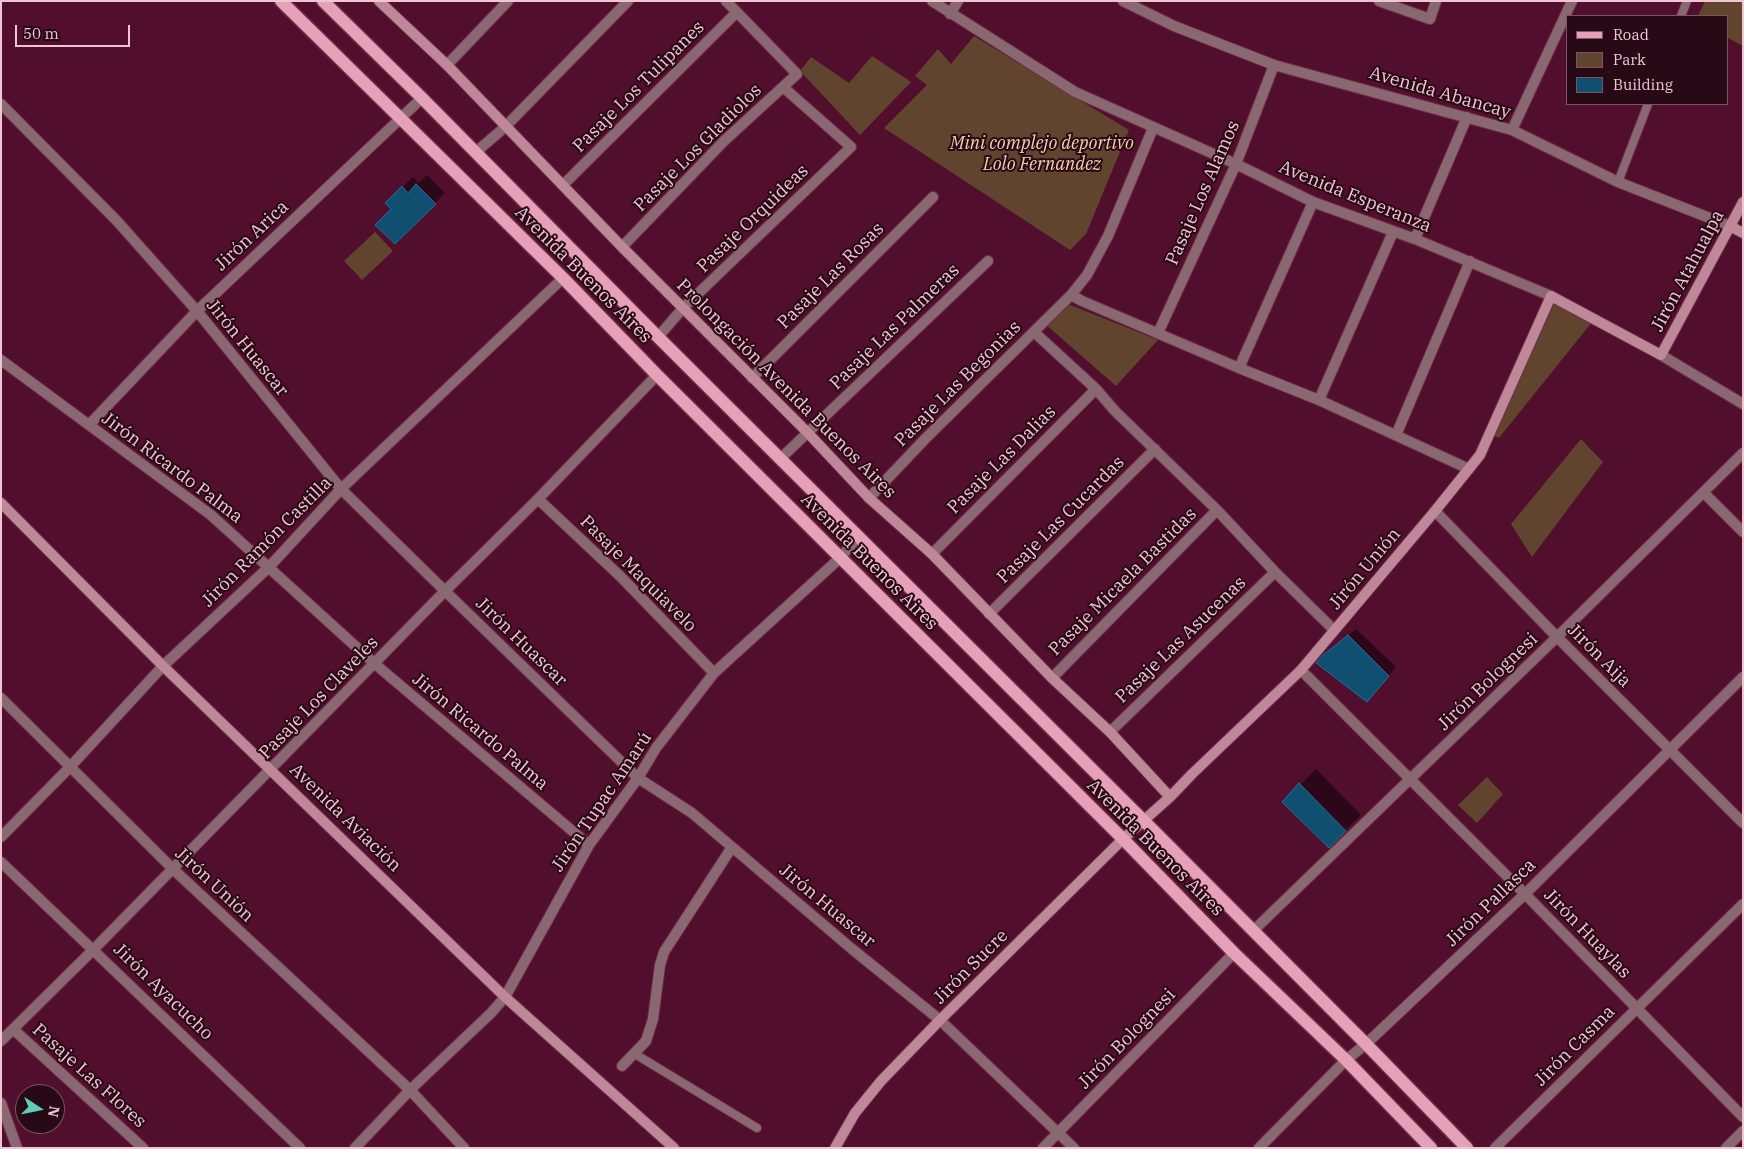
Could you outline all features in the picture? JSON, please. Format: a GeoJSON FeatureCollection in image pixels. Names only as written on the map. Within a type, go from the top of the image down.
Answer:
{"type":"FeatureCollection","features":[{"type":"Feature","properties":{"kind":"main road","name":"Avenida Buenos Aires"},"geometry":{"type":"LineString","coordinates":[[281,1],[563,278],[657,375],[1234,953],[1346,1060],[1431,1148]]}},
{"type":"Feature","properties":{"kind":"main road","name":"Avenida Buenos Aires"},"geometry":{"type":"LineString","coordinates":[[323,1],[1144,821],[1366,1044],[1466,1148]]}},
{"type":"Feature","properties":{"kind":"street"},"geometry":{"type":"LineString","coordinates":[[447,65],[508,1]]}},
{"type":"Feature","properties":{"kind":"street"},"geometry":{"type":"LineString","coordinates":[[476,152],[505,127],[628,1]]}},
{"type":"Feature","properties":{"kind":"street"},"geometry":{"type":"LineString","coordinates":[[726,1],[737,12]]}},
{"type":"Feature","properties":{"kind":"street","name":"Avenida Esperanza"},"geometry":{"type":"LineString","coordinates":[[932,1],[1076,92],[1236,164],[1313,202],[1415,239],[1550,296],[1661,355],[1743,404]]}},
{"type":"Feature","properties":{"kind":"street"},"geometry":{"type":"LineString","coordinates":[[950,14],[958,1]]}},
{"type":"Feature","properties":{"kind":"street","name":"Avenida Abancay"},"geometry":{"type":"LineString","coordinates":[[1123,1],[1174,26],[1274,65],[1512,130],[1618,182],[1730,226],[1743,233]]}},
{"type":"Feature","properties":{"kind":"street"},"geometry":{"type":"LineString","coordinates":[[1379,1],[1430,19],[1436,1]]}},
{"type":"Feature","properties":{"kind":"street"},"geometry":{"type":"LineString","coordinates":[[1512,130],[1572,1]]}},
{"type":"Feature","properties":{"kind":"street","name":"Prolongación Avenida Buenos Aires"},"geometry":{"type":"LineString","coordinates":[[385,3],[622,247],[808,433],[869,498],[932,554],[1052,678],[1110,732],[1170,798]]}},
{"type":"Feature","properties":{"kind":"street","name":"Pasaje Los Gladiolos"},"geometry":{"type":"LineString","coordinates":[[622,247],[724,141],[797,74],[737,12]]}},
{"type":"Feature","properties":{"kind":"street","name":"Pasaje Los Tulipanes"},"geometry":{"type":"LineString","coordinates":[[563,185],[737,12]]}},
{"type":"Feature","properties":{"kind":"street","name":"Pasaje Los Alamos"},"geometry":{"type":"LineString","coordinates":[[1158,333],[1236,164],[1274,65]]}},
{"type":"Feature","properties":{"kind":"street","name":"Pasaje Orquideas"},"geometry":{"type":"LineString","coordinates":[[658,337],[683,308],[851,147],[783,87]]}},
{"type":"Feature","properties":{"kind":"street","name":"Jirón Arica"},"geometry":{"type":"LineString","coordinates":[[89,425],[197,311],[422,98]]}},
{"type":"Feature","properties":{"kind":"street","name":"Jirón Huascar"},"geometry":{"type":"LineString","coordinates":[[1,104],[117,221],[197,311],[341,489],[445,591],[638,778],[692,813],[852,949],[940,1020],[1074,1148]]}},
{"type":"Feature","properties":{"kind":"street"},"geometry":{"type":"LineString","coordinates":[[1415,239],[1466,117]]}},
{"type":"Feature","properties":{"kind":"street","name":"Pasaje Las Begonias"},"geometry":{"type":"LineString","coordinates":[[869,498],[925,439],[1071,295],[1087,275],[1108,236],[1153,128]]}},
{"type":"Feature","properties":{"kind":"street","name":"Pasaje Las Rosas"},"geometry":{"type":"LineString","coordinates":[[752,378],[933,197]]}},
{"type":"Feature","properties":{"kind":"street"},"geometry":{"type":"LineString","coordinates":[[1239,368],[1313,202]]}},
{"type":"Feature","properties":{"kind":"street","name":"Jirón Atahualpa"},"geometry":{"type":"LineString","coordinates":[[1661,355],[1743,202]]}},
{"type":"Feature","properties":{"kind":"street"},"geometry":{"type":"LineString","coordinates":[[1319,400],[1393,232]]}},
{"type":"Feature","properties":{"kind":"street","name":"Pasaje Las Palmeras"},"geometry":{"type":"LineString","coordinates":[[782,458],[988,261]]}},
{"type":"Feature","properties":{"kind":"street"},"geometry":{"type":"LineString","coordinates":[[1396,435],[1470,261]]}},
{"type":"Feature","properties":{"kind":"street","name":"Jirón Ramón Castilla"},"geometry":{"type":"LineString","coordinates":[[1,837],[70,767],[163,666],[269,568],[341,489],[563,278]]}},
{"type":"Feature","properties":{"kind":"street"},"geometry":{"type":"LineString","coordinates":[[1071,295],[1239,368],[1319,400],[1469,470]]}},
{"type":"Feature","properties":{"kind":"street","name":"Jirón Unión"},"geometry":{"type":"LineString","coordinates":[[1144,821],[1302,670],[1469,470],[1480,455],[1550,296]]}},
{"type":"Feature","properties":{"kind":"street"},"geometry":{"type":"LineString","coordinates":[[1034,332],[1096,389],[1334,630]]}},
{"type":"Feature","properties":{"kind":"street","name":"Jirón Ricardo Palma"},"geometry":{"type":"LineString","coordinates":[[1,360],[211,515],[375,664],[589,845]]}},
{"type":"Feature","properties":{"kind":"street","name":"Pasaje Los Claveles"},"geometry":{"type":"LineString","coordinates":[[1,1041],[538,499],[657,375]]}},
{"type":"Feature","properties":{"kind":"street","name":"Pasaje Las Dalias"},"geometry":{"type":"LineString","coordinates":[[932,554],[1096,389]]}},
{"type":"Feature","properties":{"kind":"street","name":"Pasaje Las Cucardas"},"geometry":{"type":"LineString","coordinates":[[989,614],[1155,449]]}},
{"type":"Feature","properties":{"kind":"street","name":"Jirón Bolognesi"},"geometry":{"type":"LineString","coordinates":[[1253,931],[1557,637],[1743,453]]}},
{"type":"Feature","properties":{"kind":"street"},"geometry":{"type":"LineString","coordinates":[[1704,493],[1743,532]]}},
{"type":"Feature","properties":{"kind":"street","name":"Pasaje Maquiavelo"},"geometry":{"type":"LineString","coordinates":[[538,499],[621,578],[714,673]]}},
{"type":"Feature","properties":{"kind":"street","name":"Avenida Aviación"},"geometry":{"type":"LineString","coordinates":[[1,503],[163,666],[505,997],[674,1148]]}},
{"type":"Feature","properties":{"kind":"street","name":"Pasaje Micaela Bastidas"},"geometry":{"type":"LineString","coordinates":[[1052,678],[1217,510]]}},
{"type":"Feature","properties":{"kind":"street","name":"Jirón Aija"},"geometry":{"type":"LineString","coordinates":[[1435,511],[1557,637],[1743,823]]}},
{"type":"Feature","properties":{"kind":"street","name":"Jirón Tupac Amarú"},"geometry":{"type":"LineString","coordinates":[[355,1148],[410,1090],[491,1014],[505,997],[589,845],[638,778],[656,748],[714,673],[840,558],[859,536]]}},
{"type":"Feature","properties":{"kind":"street","name":"Pasaje Las Asucenas"},"geometry":{"type":"LineString","coordinates":[[1110,732],[1275,572]]}},
{"type":"Feature","properties":{"kind":"street","name":"Jirón Huaylas"},"geometry":{"type":"LineString","coordinates":[[1302,670],[1743,1117]]}},
{"type":"Feature","properties":{"kind":"street","name":"Jirón Pallasca"},"geometry":{"type":"LineString","coordinates":[[1259,1148],[1346,1060],[1366,1044],[1525,894],[1743,677]]}},
{"type":"Feature","properties":{"kind":"street","name":"Jirón Unión"},"geometry":{"type":"LineString","coordinates":[[1,698],[173,869],[410,1090],[464,1148]]}},
{"type":"Feature","properties":{"kind":"street","name":"Jirón Sucre"},"geometry":{"type":"LineString","coordinates":[[835,1148],[855,1114],[881,1081],[1122,839],[1144,821]]}},
{"type":"Feature","properties":{"kind":"street"},"geometry":{"type":"LineString","coordinates":[[622,1066],[646,1042],[653,1019],[660,965],[664,952],[732,847]]}},
{"type":"Feature","properties":{"kind":"street","name":"Jirón Ayacucho"},"geometry":{"type":"LineString","coordinates":[[1,862],[300,1148]]}},
{"type":"Feature","properties":{"kind":"street","name":"Jirón Casma"},"geometry":{"type":"LineString","coordinates":[[1495,1148],[1743,904]]}},
{"type":"Feature","properties":{"kind":"street","name":"Jirón Bolognesi"},"geometry":{"type":"LineString","coordinates":[[1043,1148],[1234,953]]}},
{"type":"Feature","properties":{"kind":"street","name":"Pasaje Las Flores"},"geometry":{"type":"LineString","coordinates":[[13,1029],[143,1148]]}},
{"type":"Feature","properties":{"kind":"street"},"geometry":{"type":"LineString","coordinates":[[1,1103],[16,1148]]}},
{"type":"Feature","properties":{"kind":"street"},"geometry":{"type":"LineString","coordinates":[[1726,1148],[1743,1131]]}},
{"type":"Feature","properties":{"kind":"lane"},"geometry":{"type":"LineString","coordinates":[[1681,15],[1687,1]]}},
{"type":"Feature","properties":{"kind":"lane"},"geometry":{"type":"LineString","coordinates":[[1618,182],[1648,105]]}},
{"type":"Feature","properties":{"kind":"lane"},"geometry":{"type":"LineString","coordinates":[[635,1054],[757,1128]]}},
{"type":"Feature","properties":{"kind":"green space"},"geometry":{"type":"Polygon","coordinates":[[[1705,1],[1743,1],[1743,46],[1729,39],[1729,15],[1698,15],[1705,1]]]}},
{"type":"Feature","properties":{"kind":"green space","name":"Mini complejo deportivo Lolo Fernandez"},"geometry":{"type":"Polygon","coordinates":[[[974,36],[1129,130],[1086,234],[1070,250],[884,128],[927,85],[915,76],[938,49],[951,64],[974,36]]]}},
{"type":"Feature","properties":{"kind":"green space"},"geometry":{"type":"Polygon","coordinates":[[[872,56],[911,82],[860,135],[800,71],[811,57],[849,83],[872,56]]]}},
{"type":"Feature","properties":{"kind":"green space"},"geometry":{"type":"Polygon","coordinates":[[[375,232],[393,251],[362,280],[344,261],[375,232]]]}},
{"type":"Feature","properties":{"kind":"green space"},"geometry":{"type":"Polygon","coordinates":[[[1555,302],[1592,322],[1499,438],[1493,435],[1555,302]]]}},
{"type":"Feature","properties":{"kind":"green space"},"geometry":{"type":"Polygon","coordinates":[[[1068,304],[1158,340],[1116,386],[1044,323],[1068,304]]]}},
{"type":"Feature","properties":{"kind":"green space"},"geometry":{"type":"Polygon","coordinates":[[[1581,439],[1603,462],[1532,557],[1511,524],[1581,439]]]}},
{"type":"Feature","properties":{"kind":"green space"},"geometry":{"type":"Polygon","coordinates":[[[1487,777],[1503,794],[1477,823],[1458,805],[1487,777]]]}},
{"type":"Feature","properties":{"kind":"building"},"geometry":{"type":"Polygon","coordinates":[[[416,184],[436,204],[395,244],[375,225],[391,209],[385,203],[402,186],[408,193],[416,184]]]}},
{"type":"Feature","properties":{"kind":"building"},"geometry":{"type":"Polygon","coordinates":[[[1348,635],[1389,676],[1367,702],[1316,663],[1348,635]]]}},
{"type":"Feature","properties":{"kind":"building"},"geometry":{"type":"Polygon","coordinates":[[[1299,783],[1346,831],[1329,848],[1282,802],[1299,783]]]}}]}
